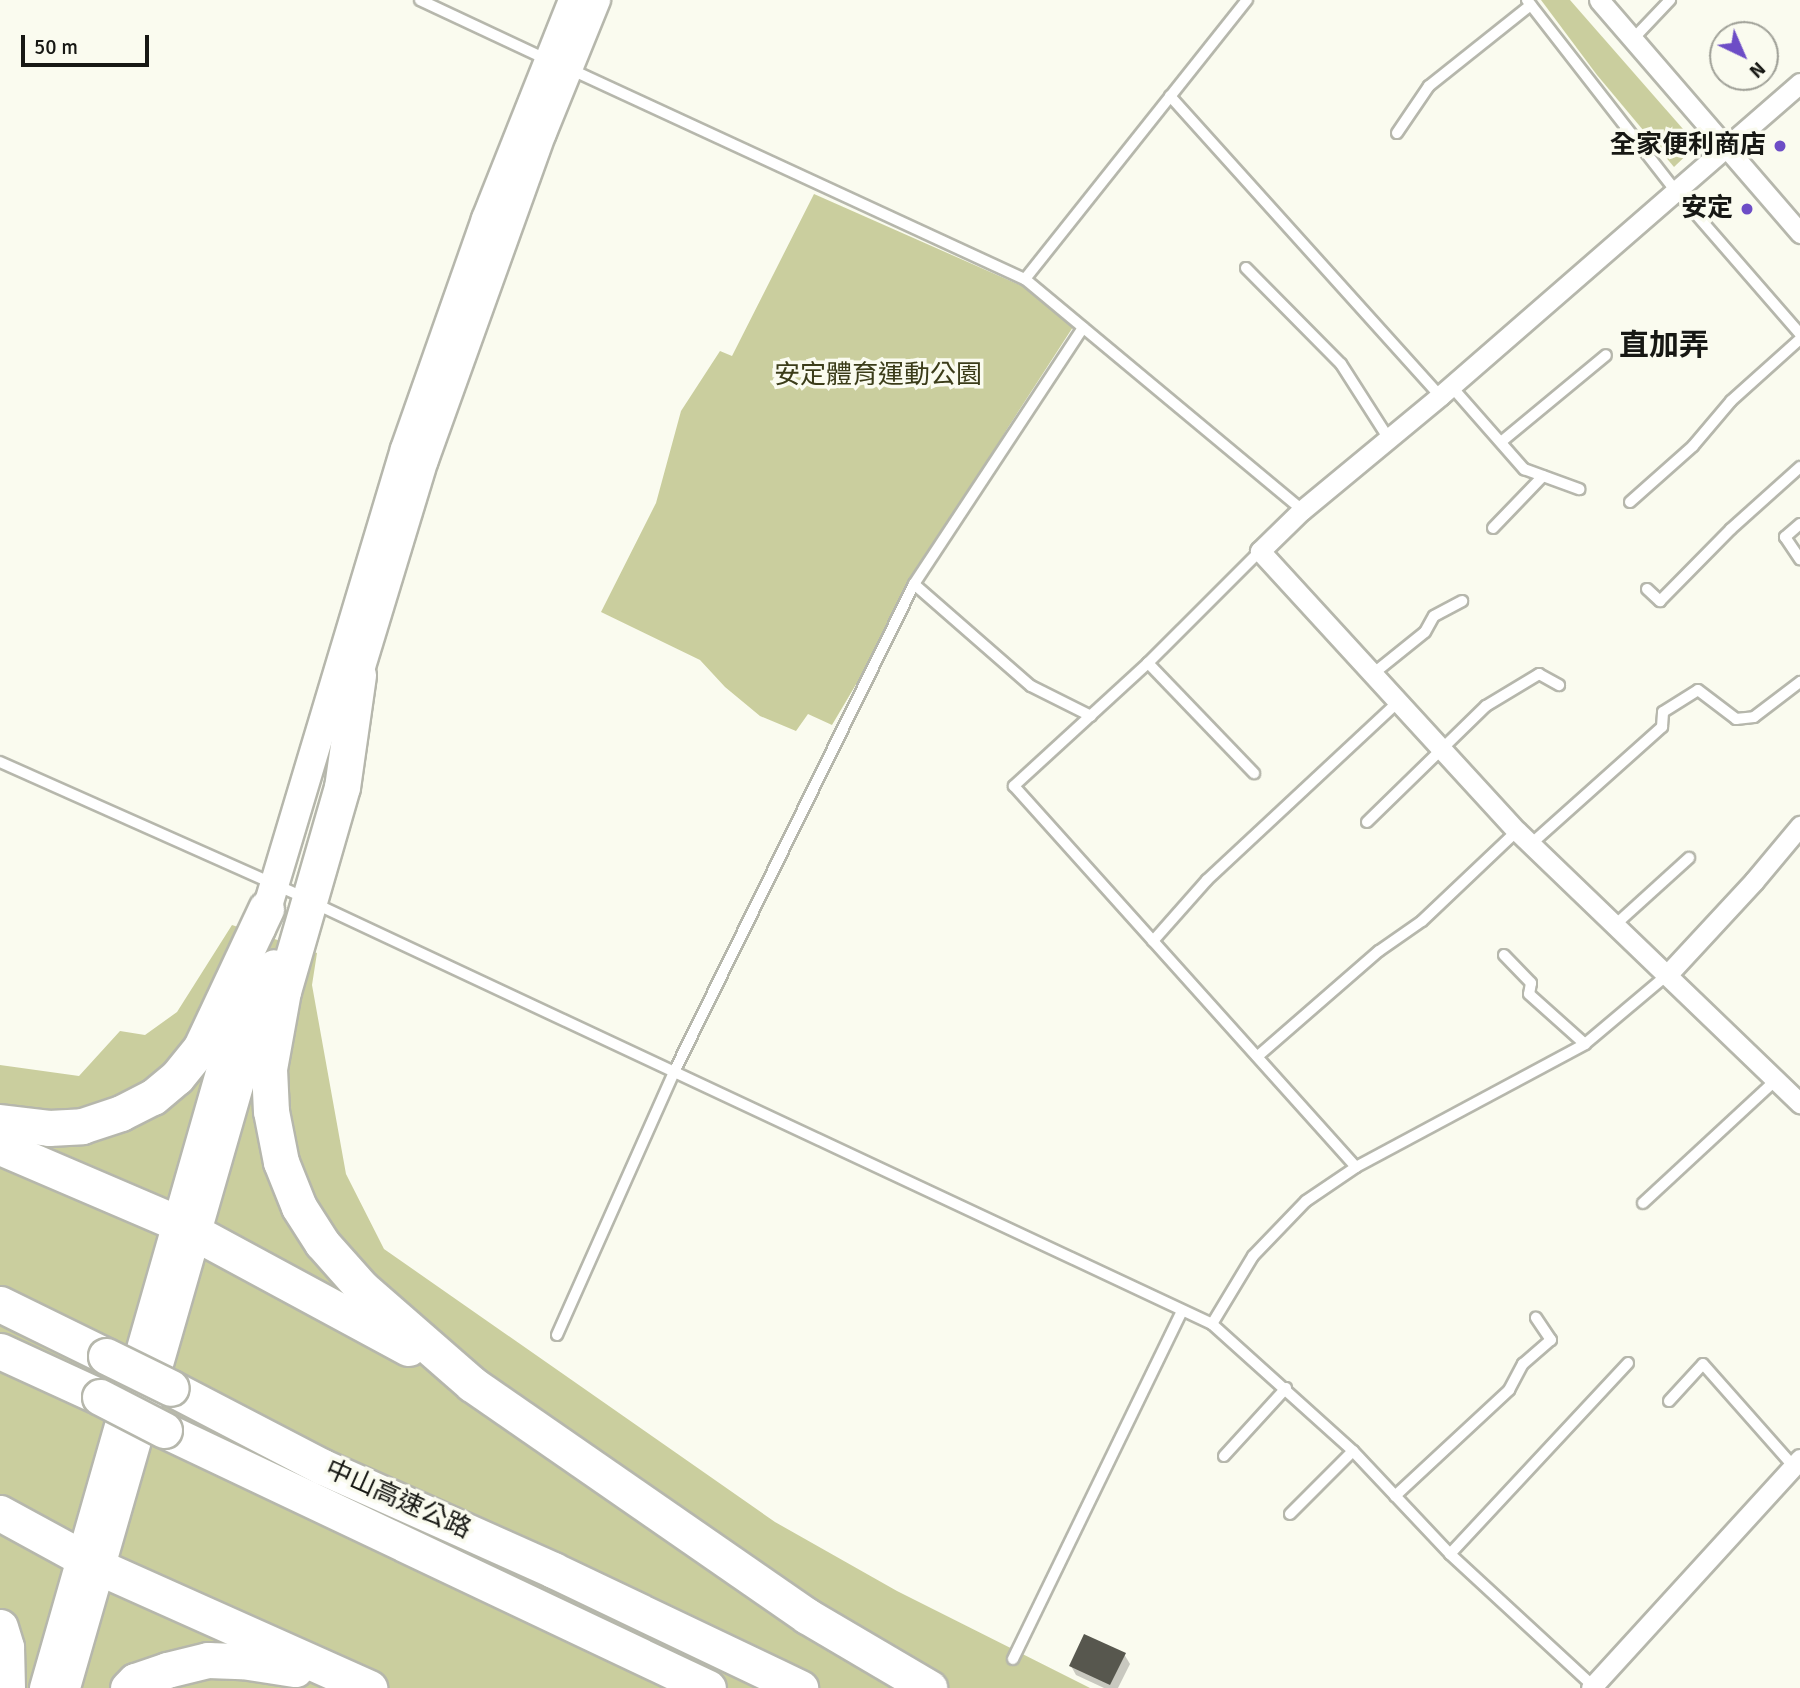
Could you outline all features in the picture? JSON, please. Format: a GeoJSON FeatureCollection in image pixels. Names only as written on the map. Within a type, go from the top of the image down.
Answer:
{"type":"FeatureCollection","features":[{"type":"Feature","properties":{"kind":"highway"},"geometry":{"type":"LineString","coordinates":[[0,1122],[49,1128],[82,1126],[121,1113],[153,1097],[177,1077],[200,1049],[286,897],[342,787],[358,675]]}},
{"type":"Feature","properties":{"kind":"highway"},"geometry":{"type":"LineString","coordinates":[[286,897],[283,991],[269,1069],[271,1111],[281,1162],[299,1207],[322,1244],[362,1289],[472,1384]]}},
{"type":"Feature","properties":{"kind":"highway"},"geometry":{"type":"LineString","coordinates":[[0,1147],[187,1228],[472,1384],[807,1616],[929,1688]]}},
{"type":"Feature","properties":{"kind":"highway","name":"中山高速公路"},"geometry":{"type":"LineString","coordinates":[[0,1304],[323,1467],[553,1570],[800,1688]]}},
{"type":"Feature","properties":{"kind":"highway","name":"中山高速公路"},"geometry":{"type":"LineString","coordinates":[[0,1352],[100,1397],[164,1430],[708,1688]]}},
{"type":"Feature","properties":{"kind":"highway"},"geometry":{"type":"LineString","coordinates":[[0,1513],[91,1563],[365,1687]]}},
{"type":"Feature","properties":{"kind":"highway"},"geometry":{"type":"LineString","coordinates":[[0,1627],[6,1647],[6,1688]]}},
{"type":"Feature","properties":{"kind":"highway"},"geometry":{"type":"LineString","coordinates":[[128,1688],[135,1681],[208,1660],[242,1661],[293,1668],[337,1685],[365,1687]]}},
{"type":"Feature","properties":{"kind":"main road"},"geometry":{"type":"LineString","coordinates":[[358,675],[424,460],[557,64],[573,0]]}},
{"type":"Feature","properties":{"kind":"main road"},"geometry":{"type":"LineString","coordinates":[[44,1688],[91,1563],[286,897],[405,449],[486,219],[557,64],[596,0]]}},
{"type":"Feature","properties":{"kind":"main road"},"geometry":{"type":"LineString","coordinates":[[66,1688],[91,1563]]}},
{"type":"Feature","properties":{"kind":"street"},"geometry":{"type":"LineString","coordinates":[[1599,0],[1800,233]]}},
{"type":"Feature","properties":{"kind":"street"},"geometry":{"type":"LineString","coordinates":[[1792,1090],[1667,975],[1524,837],[1260,551],[1302,510],[1446,391],[1800,83]]}},
{"type":"Feature","properties":{"kind":"street"},"geometry":{"type":"LineString","coordinates":[[1667,975],[1754,881],[1800,826]]}},
{"type":"Feature","properties":{"kind":"street"},"geometry":{"type":"LineString","coordinates":[[1597,1685],[1797,1463]]}},
{"type":"Feature","properties":{"kind":"lane"},"geometry":{"type":"LineString","coordinates":[[420,0],[1025,279],[1302,510]]}},
{"type":"Feature","properties":{"kind":"lane"},"geometry":{"type":"LineString","coordinates":[[1025,279],[1247,0]]}},
{"type":"Feature","properties":{"kind":"lane"},"geometry":{"type":"LineString","coordinates":[[1633,39],[1670,0]]}},
{"type":"Feature","properties":{"kind":"lane"},"geometry":{"type":"LineString","coordinates":[[1397,133],[1429,86],[1529,2],[1675,190],[1800,334]]}},
{"type":"Feature","properties":{"kind":"lane"},"geometry":{"type":"LineString","coordinates":[[1170,96],[1446,391],[1501,442],[1524,469],[1579,489]]}},
{"type":"Feature","properties":{"kind":"lane"},"geometry":{"type":"LineString","coordinates":[[1246,268],[1341,364],[1389,439]]}},
{"type":"Feature","properties":{"kind":"lane"},"geometry":{"type":"LineString","coordinates":[[557,1335],[674,1072],[914,584],[1083,328]]}},
{"type":"Feature","properties":{"kind":"lane"},"geometry":{"type":"LineString","coordinates":[[1630,502],[1693,446],[1731,401],[1800,339]]}},
{"type":"Feature","properties":{"kind":"lane"},"geometry":{"type":"LineString","coordinates":[[1501,442],[1606,355]]}},
{"type":"Feature","properties":{"kind":"lane"},"geometry":{"type":"LineString","coordinates":[[1647,589],[1660,601],[1731,529],[1800,467]]}},
{"type":"Feature","properties":{"kind":"lane"},"geometry":{"type":"LineString","coordinates":[[1493,528],[1543,476]]}},
{"type":"Feature","properties":{"kind":"lane"},"geometry":{"type":"LineString","coordinates":[[1800,524],[1786,537],[1800,559]]}},
{"type":"Feature","properties":{"kind":"lane"},"geometry":{"type":"LineString","coordinates":[[1260,551],[1148,663],[1014,786],[1356,1167]]}},
{"type":"Feature","properties":{"kind":"lane"},"geometry":{"type":"LineString","coordinates":[[914,584],[1031,687],[1090,716]]}},
{"type":"Feature","properties":{"kind":"lane"},"geometry":{"type":"LineString","coordinates":[[1374,673],[1425,632],[1434,616],[1462,601]]}},
{"type":"Feature","properties":{"kind":"lane"},"geometry":{"type":"LineString","coordinates":[[1148,663],[1254,773]]}},
{"type":"Feature","properties":{"kind":"lane"},"geometry":{"type":"LineString","coordinates":[[1367,822],[1444,750],[1486,706],[1539,674],[1559,685]]}},
{"type":"Feature","properties":{"kind":"lane"},"geometry":{"type":"LineString","coordinates":[[1258,1056],[1379,951],[1422,920],[1662,727],[1663,712],[1698,691],[1736,719],[1754,717],[1800,682]]}},
{"type":"Feature","properties":{"kind":"lane"},"geometry":{"type":"LineString","coordinates":[[1153,941],[1207,880],[1400,700]]}},
{"type":"Feature","properties":{"kind":"lane"},"geometry":{"type":"LineString","coordinates":[[0,762],[286,897],[674,1072],[1212,1324],[1353,1451],[1450,1554],[1597,1685]]}},
{"type":"Feature","properties":{"kind":"lane"},"geometry":{"type":"LineString","coordinates":[[1615,925],[1689,858]]}},
{"type":"Feature","properties":{"kind":"lane"},"geometry":{"type":"LineString","coordinates":[[1504,955],[1531,983],[1529,994],[1585,1044]]}},
{"type":"Feature","properties":{"kind":"lane"},"geometry":{"type":"LineString","coordinates":[[1212,1324],[1253,1256],[1306,1201],[1356,1167],[1585,1044],[1667,975]]}},
{"type":"Feature","properties":{"kind":"lane"},"geometry":{"type":"LineString","coordinates":[[1643,1203],[1792,1090]]}},
{"type":"Feature","properties":{"kind":"lane"},"geometry":{"type":"LineString","coordinates":[[1013,1660],[1182,1311]]}},
{"type":"Feature","properties":{"kind":"lane"},"geometry":{"type":"LineString","coordinates":[[1395,1496],[1508,1390],[1523,1364],[1551,1340],[1536,1318]]}},
{"type":"Feature","properties":{"kind":"lane"},"geometry":{"type":"LineString","coordinates":[[1450,1554],[1628,1363]]}},
{"type":"Feature","properties":{"kind":"lane"},"geometry":{"type":"LineString","coordinates":[[1669,1401],[1703,1364],[1797,1463]]}},
{"type":"Feature","properties":{"kind":"lane"},"geometry":{"type":"LineString","coordinates":[[1224,1456],[1286,1388]]}},
{"type":"Feature","properties":{"kind":"lane"},"geometry":{"type":"LineString","coordinates":[[1290,1514],[1353,1451]]}},
{"type":"Feature","properties":{"kind":"green space"},"geometry":{"type":"Polygon","coordinates":[[[1541,0],[1570,0],[1697,145],[1674,167],[1597,75],[1541,0]]]}},
{"type":"Feature","properties":{"kind":"green space","name":"安定體育運動公園"},"geometry":{"type":"Polygon","coordinates":[[[814,194],[1022,286],[1073,327],[1007,429],[832,725],[808,714],[796,731],[760,716],[725,687],[700,660],[601,612],[656,503],[681,411],[720,351],[732,356],[814,194]]]}},
{"type":"Feature","properties":{"kind":"green space"},"geometry":{"type":"Polygon","coordinates":[[[232,925],[317,953],[312,985],[346,1174],[384,1249],[775,1522],[897,1591],[1090,1688],[0,1688],[0,1065],[79,1076],[120,1031],[145,1035],[177,1012],[232,925]]]}},
{"type":"Feature","properties":{"kind":"building"},"geometry":{"type":"Polygon","coordinates":[[[1084,1634],[1126,1653],[1110,1685],[1069,1666],[1084,1634]]]}},
{"type":"Feature","properties":{"kind":"place","name":"全家便利商店"},"geometry":{"type":"Point","coordinates":[1780,146]}},
{"type":"Feature","properties":{"kind":"place","name":"安定"},"geometry":{"type":"Point","coordinates":[1747,209]}},
{"type":"Feature","properties":{"kind":"district","name":"直加弄"},"geometry":{"type":"Point","coordinates":[1664,346]}}]}
